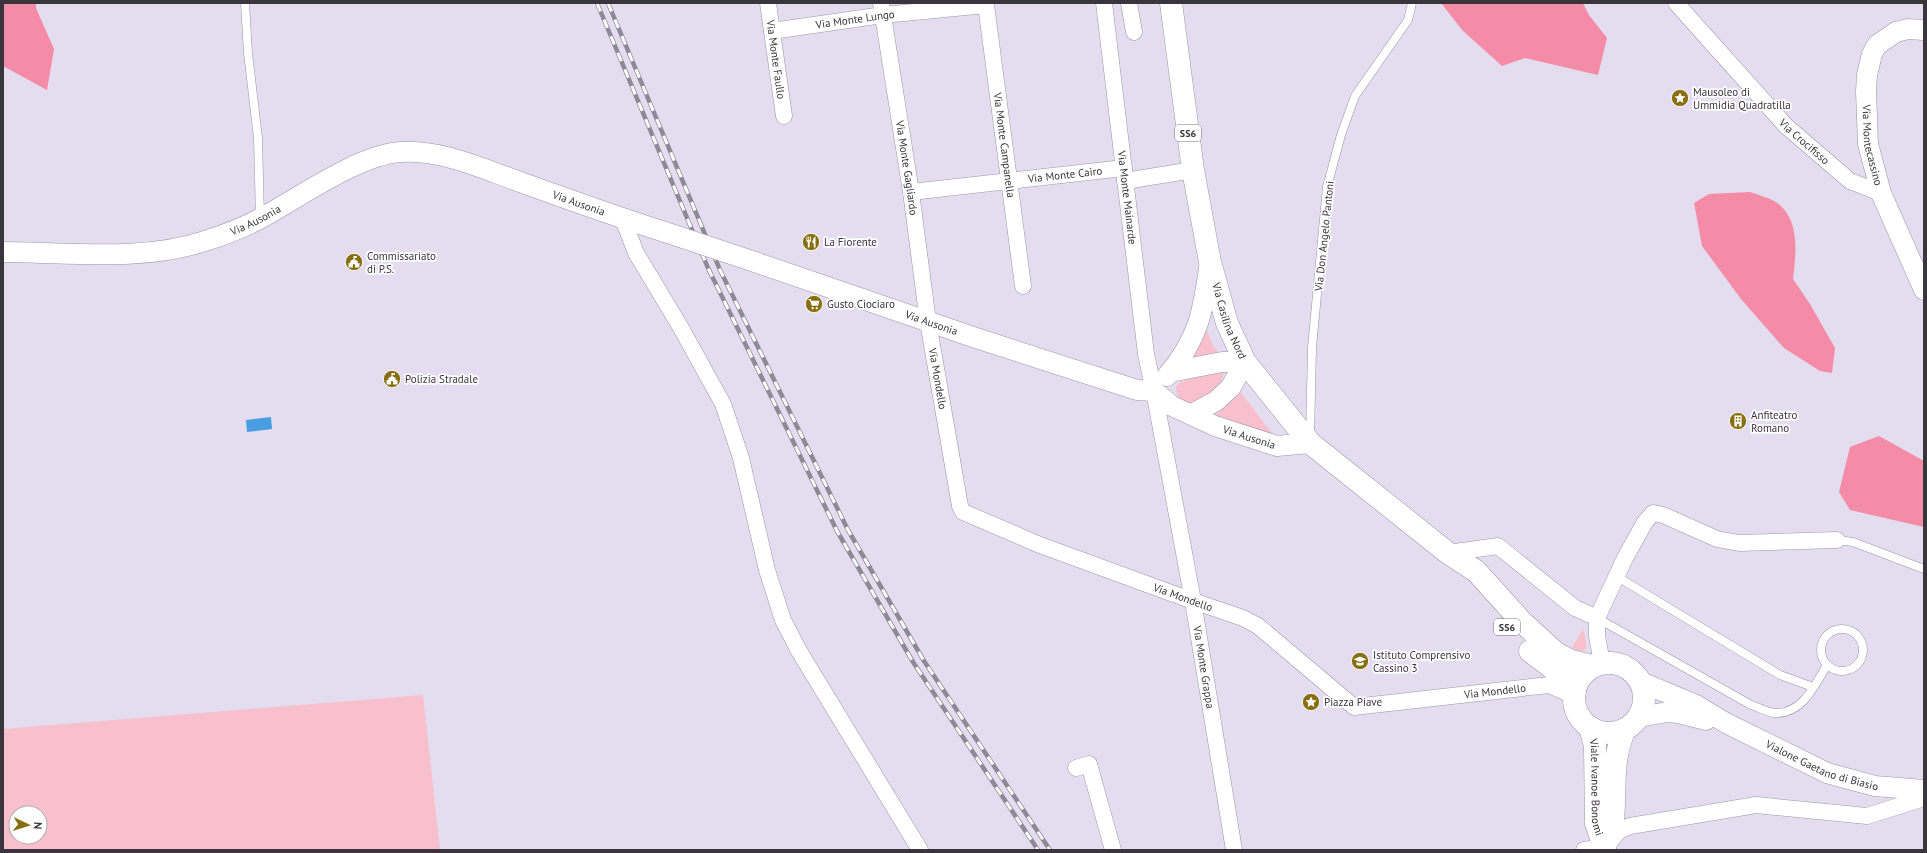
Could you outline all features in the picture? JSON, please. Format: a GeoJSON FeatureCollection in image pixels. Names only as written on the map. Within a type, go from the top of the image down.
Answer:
{"type":"FeatureCollection","features":[{"type":"Feature","properties":{"kind":"main road","name":"Via Casilina Nord"},"geometry":{"type":"LineString","coordinates":[[1172,3],[1193,170],[1210,262],[1227,323],[1245,362],[1310,443],[1448,553],[1476,571],[1521,621],[1556,653],[1571,661],[1598,665]]}},
{"type":"Feature","properties":{"kind":"main road","name":"Via Casilina Nord"},"geometry":{"type":"LineString","coordinates":[[1448,553],[1509,630],[1535,655],[1564,677],[1575,694]]}},
{"type":"Feature","properties":{"kind":"main road"},"geometry":{"type":"LineString","coordinates":[[1611,662],[1620,664],[1636,674],[1641,682],[1644,700],[1632,723],[1608,733],[1590,727],[1578,714],[1575,694],[1578,681],[1585,672],[1598,665],[1611,662]]}},
{"type":"Feature","properties":{"kind":"main road","name":"Viale Ivanoe Bonomi"},"geometry":{"type":"LineString","coordinates":[[1598,849],[1612,822],[1614,772],[1619,742],[1632,723]]}},
{"type":"Feature","properties":{"kind":"main road","name":"Viale Ivanoe Bonomi"},"geometry":{"type":"LineString","coordinates":[[1590,727],[1595,746],[1597,771],[1596,823],[1598,849]]}},
{"type":"Feature","properties":{"kind":"street","name":"Via Monte Faullo"},"geometry":{"type":"LineString","coordinates":[[768,3],[784,116]]}},
{"type":"Feature","properties":{"kind":"street","name":"Via Monte Mainarde"},"geometry":{"type":"LineString","coordinates":[[1104,3],[1146,354],[1154,391]]}},
{"type":"Feature","properties":{"kind":"street"},"geometry":{"type":"LineString","coordinates":[[1129,3],[1134,32]]}},
{"type":"Feature","properties":{"kind":"street","name":"Via Crocifisso"},"geometry":{"type":"LineString","coordinates":[[1676,3],[1786,126],[1850,181],[1881,193]]}},
{"type":"Feature","properties":{"kind":"street","name":"Via Monte Lungo"},"geometry":{"type":"LineString","coordinates":[[772,30],[882,9],[986,5]]}},
{"type":"Feature","properties":{"kind":"street","name":"Via Monte Campanella"},"geometry":{"type":"LineString","coordinates":[[986,5],[1008,182],[1023,286]]}},
{"type":"Feature","properties":{"kind":"street","name":"Via Monte Gagliardo"},"geometry":{"type":"LineString","coordinates":[[882,9],[911,192],[928,322]]}},
{"type":"Feature","properties":{"kind":"street","name":"Via Montecassino"},"geometry":{"type":"LineString","coordinates":[[1924,30],[1908,29],[1885,37],[1877,45],[1870,61],[1867,75],[1868,144],[1881,193],[1924,290]]}},
{"type":"Feature","properties":{"kind":"street","name":"Via Ausonia"},"geometry":{"type":"LineString","coordinates":[[3,252],[86,255],[170,249],[204,241],[260,219],[350,168],[378,156],[401,152],[445,155],[624,219],[749,260],[928,322],[1137,390],[1154,391],[1172,406],[1215,426],[1277,446],[1310,443]]}},
{"type":"Feature","properties":{"kind":"street","name":"Via Monte Cairo"},"geometry":{"type":"LineString","coordinates":[[911,192],[1008,182],[1193,170]]}},
{"type":"Feature","properties":{"kind":"street"},"geometry":{"type":"LineString","coordinates":[[624,219],[636,254],[681,328],[723,404],[741,458],[767,570],[782,620],[799,651],[920,850]]}},
{"type":"Feature","properties":{"kind":"street"},"geometry":{"type":"LineString","coordinates":[[1154,391],[1186,351],[1197,330],[1210,262]]}},
{"type":"Feature","properties":{"kind":"street","name":"Via Mondello"},"geometry":{"type":"LineString","coordinates":[[928,322],[960,506],[963,512],[1040,545],[1243,618],[1258,626],[1354,707],[1549,685],[1575,694]]}},
{"type":"Feature","properties":{"kind":"street"},"geometry":{"type":"LineString","coordinates":[[1170,372],[1222,362],[1245,362],[1231,387],[1216,401],[1192,414]]}},
{"type":"Feature","properties":{"kind":"street","name":"Via Monte Grappa"},"geometry":{"type":"LineString","coordinates":[[1154,391],[1193,601],[1234,850]]}},
{"type":"Feature","properties":{"kind":"street"},"geometry":{"type":"LineString","coordinates":[[1598,665],[1597,618],[1616,576],[1645,522],[1653,514],[1663,515],[1717,539],[1739,543],[1837,540]]}},
{"type":"Feature","properties":{"kind":"street"},"geometry":{"type":"LineString","coordinates":[[1448,553],[1498,546],[1575,608],[1597,618]]}},
{"type":"Feature","properties":{"kind":"street","name":"Vialone Gaetano di Biasio"},"geometry":{"type":"LineString","coordinates":[[1641,682],[1696,705],[1726,723],[1827,773],[1874,786],[1924,790]]}},
{"type":"Feature","properties":{"kind":"street","name":"Vialone Gaetano di Biasio"},"geometry":{"type":"LineString","coordinates":[[1632,723],[1668,712],[1726,723]]}},
{"type":"Feature","properties":{"kind":"street"},"geometry":{"type":"LineString","coordinates":[[1076,768],[1089,764],[1113,850]]}},
{"type":"Feature","properties":{"kind":"street"},"geometry":{"type":"LineString","coordinates":[[1598,849],[1619,831],[1630,826],[1756,805],[1867,816],[1924,798]]}},
{"type":"Feature","properties":{"kind":"lane"},"geometry":{"type":"LineString","coordinates":[[245,3],[248,53],[258,138],[260,219]]}},
{"type":"Feature","properties":{"kind":"lane","name":"Via Don Angelo Pantoni"},"geometry":{"type":"LineString","coordinates":[[1310,443],[1312,348],[1327,187],[1341,135],[1355,96],[1408,20],[1412,3]]}},
{"type":"Feature","properties":{"kind":"lane"},"geometry":{"type":"LineString","coordinates":[[1837,540],[1853,542],[1924,569]]}},
{"type":"Feature","properties":{"kind":"lane"},"geometry":{"type":"LineString","coordinates":[[1616,576],[1780,675],[1813,687]]}},
{"type":"Feature","properties":{"kind":"lane"},"geometry":{"type":"LineString","coordinates":[[1597,618],[1751,704],[1773,713],[1786,713],[1806,699],[1827,665]]}},
{"type":"Feature","properties":{"kind":"lane"},"geometry":{"type":"LineString","coordinates":[[1838,629],[1851,631],[1856,635],[1863,648],[1862,656],[1854,668],[1840,671],[1827,665],[1821,654],[1821,647],[1827,636],[1838,629]]}},
{"type":"Feature","properties":{"kind":"shaded area"},"geometry":{"type":"Polygon","coordinates":[[[3,3],[36,3],[36,8],[54,49],[47,90],[3,66],[3,3]]]}},
{"type":"Feature","properties":{"kind":"shaded area"},"geometry":{"type":"Polygon","coordinates":[[[1441,3],[1583,3],[1589,15],[1607,38],[1598,75],[1525,58],[1502,66],[1463,31],[1441,3]]]}},
{"type":"Feature","properties":{"kind":"shaded area"},"geometry":{"type":"Polygon","coordinates":[[[1750,192],[1774,201],[1783,208],[1789,216],[1795,236],[1793,279],[1810,304],[1835,348],[1832,373],[1820,371],[1784,348],[1741,299],[1702,246],[1694,203],[1709,194],[1750,192]]]}},
{"type":"Feature","properties":{"kind":"shaded area"},"geometry":{"type":"Polygon","coordinates":[[[1207,330],[1213,346],[1220,354],[1190,362],[1207,330]]]}},
{"type":"Feature","properties":{"kind":"shaded area"},"geometry":{"type":"Polygon","coordinates":[[[1225,369],[1219,388],[1194,405],[1181,400],[1177,395],[1176,387],[1180,382],[1225,369]]]}},
{"type":"Feature","properties":{"kind":"shaded area"},"geometry":{"type":"Polygon","coordinates":[[[1236,386],[1278,441],[1216,415],[1227,404],[1236,386]]]}},
{"type":"Feature","properties":{"kind":"shaded area"},"geometry":{"type":"Polygon","coordinates":[[[1879,436],[1924,461],[1924,527],[1850,510],[1839,492],[1850,447],[1879,436]]]}},
{"type":"Feature","properties":{"kind":"shaded area"},"geometry":{"type":"Polygon","coordinates":[[[1583,629],[1586,649],[1582,651],[1572,648],[1583,629]]]}},
{"type":"Feature","properties":{"kind":"shaded area"},"geometry":{"type":"Polygon","coordinates":[[[423,695],[440,850],[3,850],[3,729],[423,695]]]}},
{"type":"Feature","properties":{"kind":"water"},"geometry":{"type":"Polygon","coordinates":[[[271,417],[272,429],[247,432],[246,420],[271,417]]]}},
{"type":"Feature","properties":{"kind":"railway"},"geometry":{"type":"LineString","coordinates":[[597,3],[708,268],[837,531],[913,662],[1038,850]]}},
{"type":"Feature","properties":{"kind":"railway"},"geometry":{"type":"LineString","coordinates":[[608,3],[720,270],[848,530],[924,661],[1050,850]]}},
{"type":"Feature","properties":{"kind":"place","name":"Mausoleo di Ummidia Quadratilla"},"geometry":{"type":"Point","coordinates":[1680,98]}},
{"type":"Feature","properties":{"kind":"place","name":"La Fiorente"},"geometry":{"type":"Point","coordinates":[811,242]}},
{"type":"Feature","properties":{"kind":"place","name":"Commissariato di P.S."},"geometry":{"type":"Point","coordinates":[354,262]}},
{"type":"Feature","properties":{"kind":"place","name":"Gusto Ciociaro"},"geometry":{"type":"Point","coordinates":[814,304]}},
{"type":"Feature","properties":{"kind":"place","name":"Polizia Stradale"},"geometry":{"type":"Point","coordinates":[392,379]}},
{"type":"Feature","properties":{"kind":"place","name":"Anfiteatro Romano"},"geometry":{"type":"Point","coordinates":[1738,421]}},
{"type":"Feature","properties":{"kind":"place","name":"Istituto Comprensivo Cassino 3"},"geometry":{"type":"Point","coordinates":[1360,661]}},
{"type":"Feature","properties":{"kind":"place","name":"Piazza Piave"},"geometry":{"type":"Point","coordinates":[1311,702]}}]}
